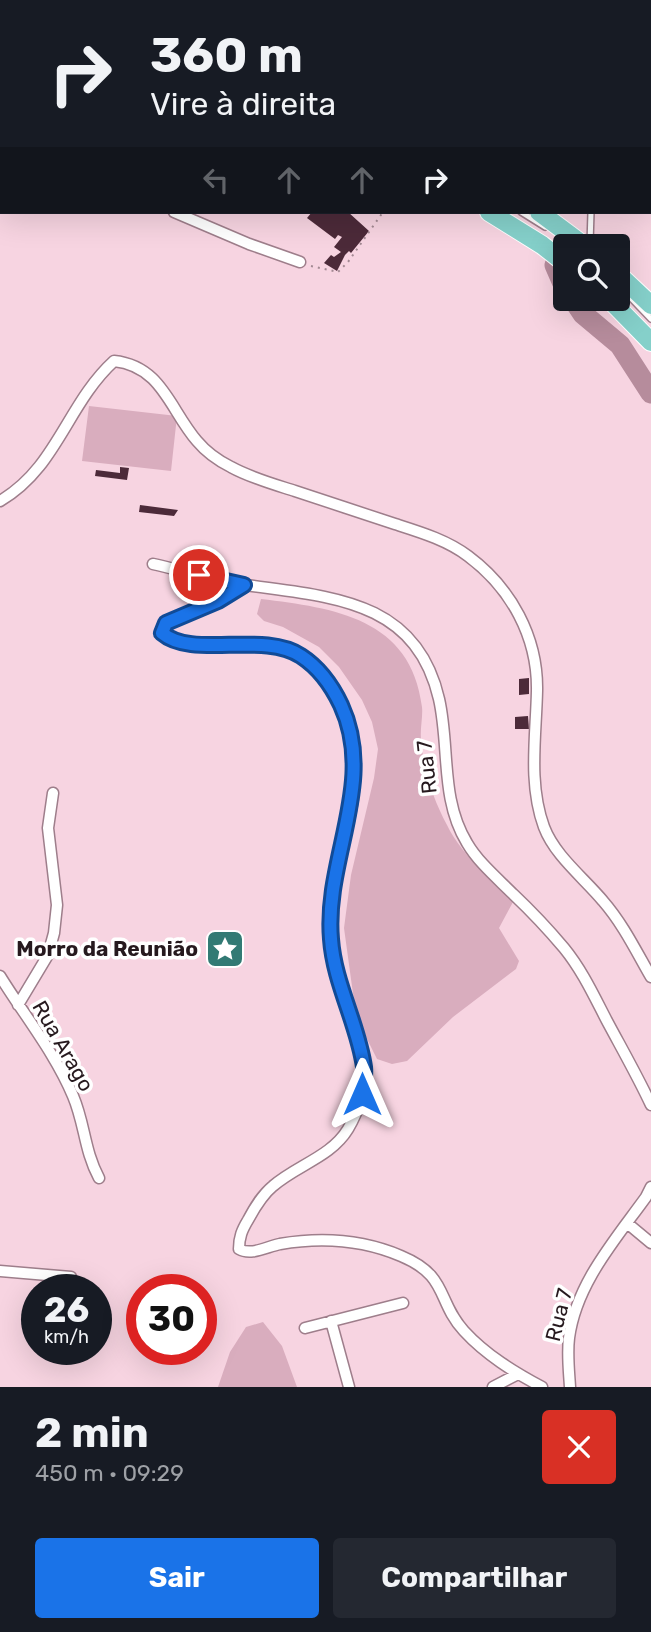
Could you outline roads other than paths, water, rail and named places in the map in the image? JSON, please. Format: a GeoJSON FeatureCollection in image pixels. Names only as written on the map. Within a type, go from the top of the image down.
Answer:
{"type":"FeatureCollection","features":[{"type":"Feature","properties":{"kind":"main road"},"geometry":{"type":"LineString","coordinates":[[492,214],[553,251]]}},
{"type":"Feature","properties":{"kind":"main road"},"geometry":{"type":"LineString","coordinates":[[542,214],[570,234]]}},
{"type":"Feature","properties":{"kind":"main road"},"geometry":{"type":"LineString","coordinates":[[630,283],[649,298]]}},
{"type":"Feature","properties":{"kind":"main road"},"geometry":{"type":"LineString","coordinates":[[621,311],[651,342]]}},
{"type":"Feature","properties":{"kind":"street"},"geometry":{"type":"LineString","coordinates":[[179,214],[300,262]]}},
{"type":"Feature","properties":{"kind":"street"},"geometry":{"type":"LineString","coordinates":[[0,501],[18,491],[48,458],[95,378],[114,361],[132,363],[155,380],[195,439],[210,455],[222,462],[262,481],[430,536],[466,555],[491,575],[509,596],[522,618],[530,642],[536,667],[537,689],[534,783],[536,801],[547,835],[620,922],[651,977]]}},
{"type":"Feature","properties":{"kind":"street","name":"Rua 7"},"geometry":{"type":"LineString","coordinates":[[153,564],[244,585],[313,593],[354,603],[382,616],[405,632],[420,652],[433,678],[439,701],[450,804],[457,825],[468,845],[490,871],[566,950],[589,985],[651,1105]]}},
{"type":"Feature","properties":{"kind":"street"},"geometry":{"type":"LineString","coordinates":[[244,585],[218,601],[166,623],[162,633],[178,641],[231,646],[262,644],[290,650],[312,665],[326,681],[346,716],[352,738],[355,768],[351,807],[334,885],[331,941],[340,987],[365,1070],[362,1094],[348,1128],[329,1150],[272,1186],[256,1205],[239,1237],[239,1249],[250,1253],[296,1241],[335,1240],[366,1244],[400,1256],[429,1272],[439,1284],[456,1320],[488,1353],[542,1387]]}},
{"type":"Feature","properties":{"kind":"street"},"geometry":{"type":"LineString","coordinates":[[18,1005],[48,955],[54,933],[57,905],[48,828],[53,793]]}},
{"type":"Feature","properties":{"kind":"street","name":"Rua Arago"},"geometry":{"type":"LineString","coordinates":[[0,976],[58,1067],[73,1097],[90,1160],[99,1178]]}},
{"type":"Feature","properties":{"kind":"street","name":"Rua 7"},"geometry":{"type":"LineString","coordinates":[[570,1387],[569,1338],[591,1274],[651,1187]]}},
{"type":"Feature","properties":{"kind":"street"},"geometry":{"type":"LineString","coordinates":[[627,1223],[651,1243]]}},
{"type":"Feature","properties":{"kind":"street"},"geometry":{"type":"LineString","coordinates":[[0,1271],[36,1274]]}},
{"type":"Feature","properties":{"kind":"street"},"geometry":{"type":"LineString","coordinates":[[305,1328],[403,1303]]}},
{"type":"Feature","properties":{"kind":"street"},"geometry":{"type":"LineString","coordinates":[[331,1321],[349,1387]]}},
{"type":"Feature","properties":{"kind":"street"},"geometry":{"type":"LineString","coordinates":[[493,1387],[518,1374]]}},
{"type":"Feature","properties":{"kind":"lane"},"geometry":{"type":"LineString","coordinates":[[505,214],[519,222]]}},
{"type":"Feature","properties":{"kind":"lane"},"geometry":{"type":"LineString","coordinates":[[524,214],[548,229]]}},
{"type":"Feature","properties":{"kind":"lane"},"geometry":{"type":"LineString","coordinates":[[589,234],[591,214]]}},
{"type":"Feature","properties":{"kind":"lane"},"geometry":{"type":"LineString","coordinates":[[527,227],[553,248]]}},
{"type":"Feature","properties":{"kind":"lane"},"geometry":{"type":"LineString","coordinates":[[630,297],[651,319]]}},
{"type":"Feature","properties":{"kind":"lane"},"geometry":{"type":"LineString","coordinates":[[630,309],[651,333]]}},
{"type":"Feature","properties":{"kind":"waterway"},"geometry":{"type":"LineString","coordinates":[[581,311],[620,345],[651,393]]}},
{"type":"Feature","properties":{"kind":"place","name":"Morro da Reunião"},"geometry":{"type":"Point","coordinates":[225,949]}}]}
